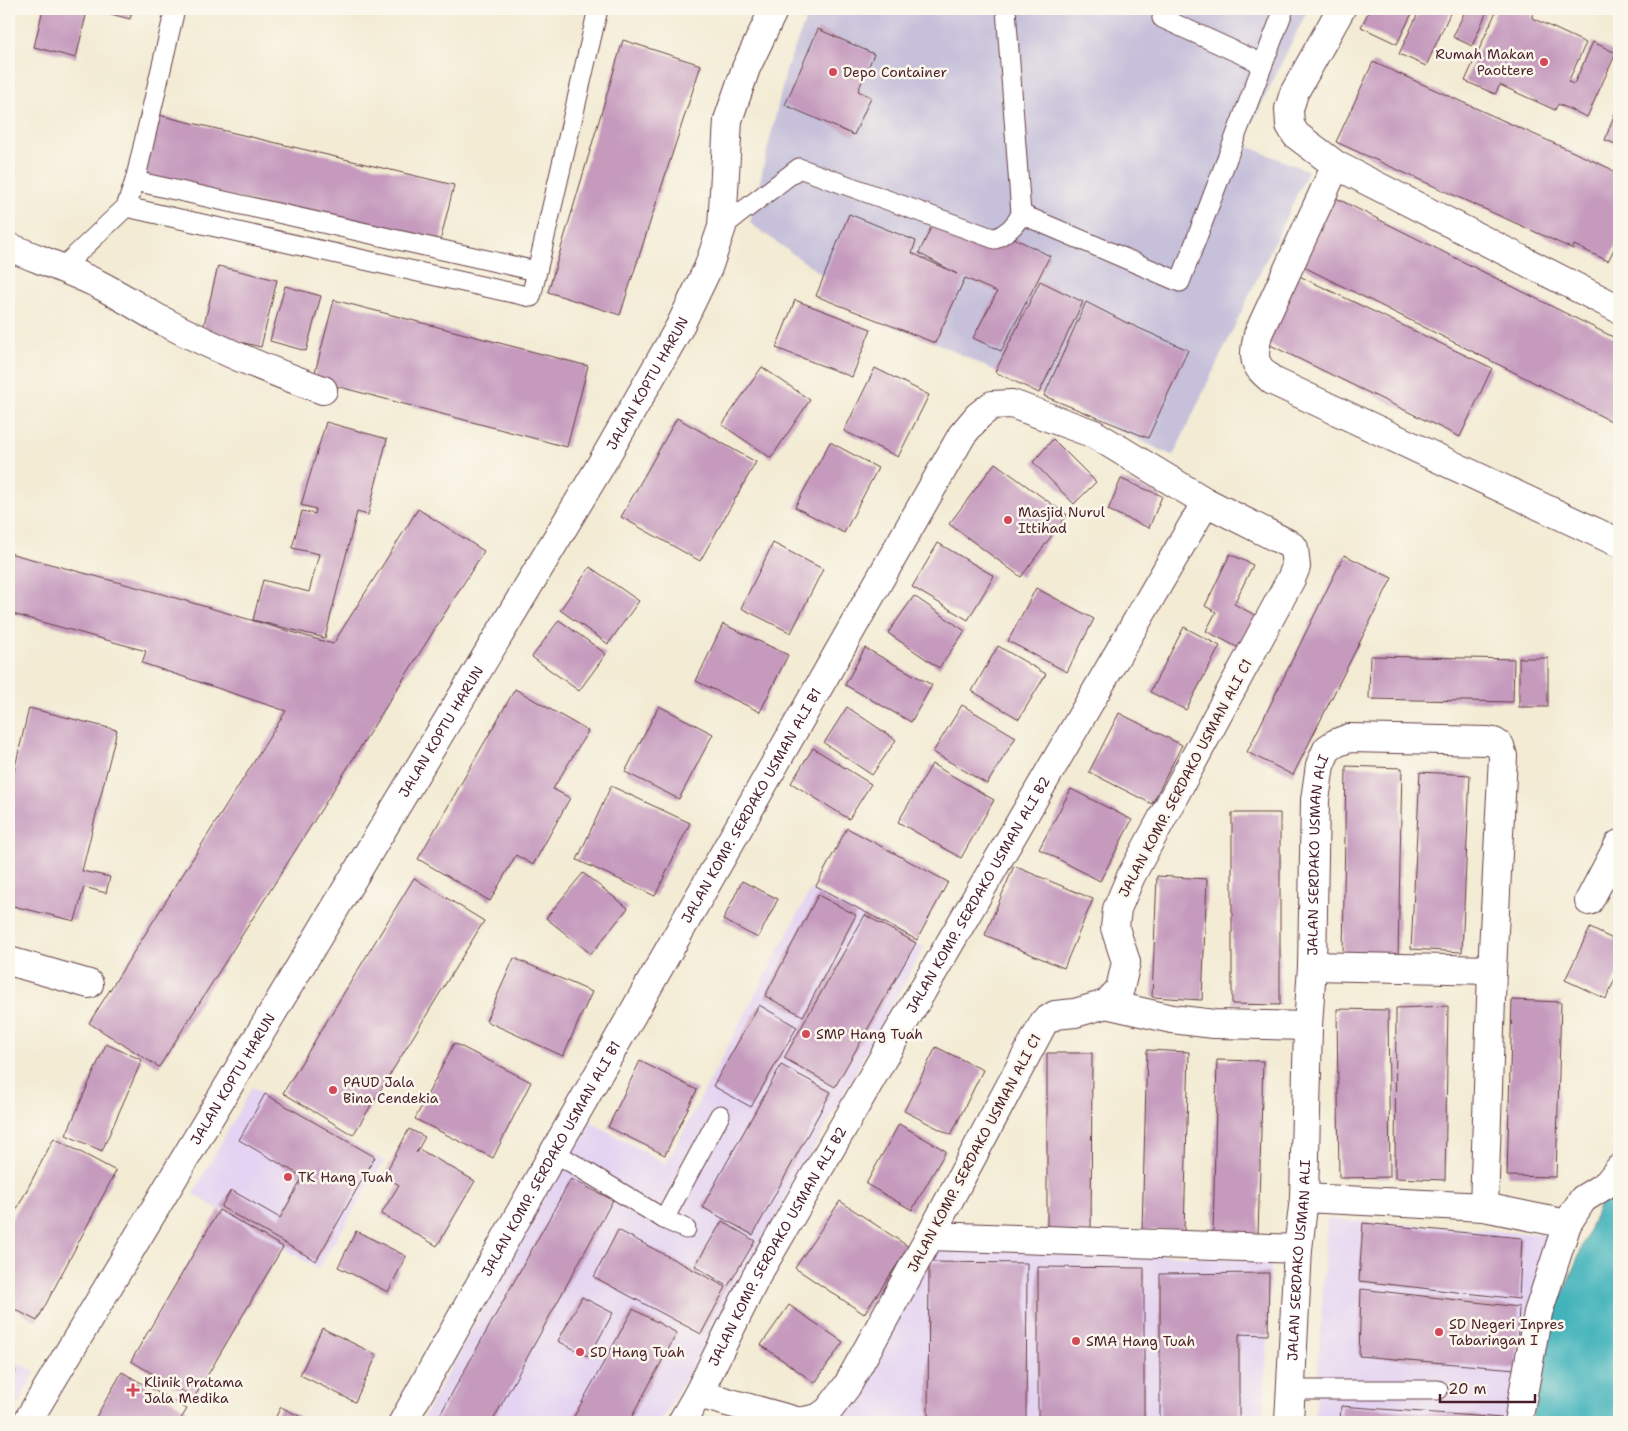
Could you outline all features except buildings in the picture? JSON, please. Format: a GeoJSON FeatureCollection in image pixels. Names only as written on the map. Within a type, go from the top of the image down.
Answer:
{"type":"FeatureCollection","features":[{"type":"Feature","properties":{"kind":"street","name":"JALAN KOPTU HARUN"},"geometry":{"type":"LineString","coordinates":[[27,1422],[599,468],[679,328],[708,268],[722,227],[728,120],[746,68],[774,9]]}},
{"type":"Feature","properties":{"kind":"street"},"geometry":{"type":"LineString","coordinates":[[1342,9],[1294,93],[1289,109],[1290,125],[1296,135],[1336,165],[1619,309]]}},
{"type":"Feature","properties":{"kind":"street"},"geometry":{"type":"LineString","coordinates":[[1336,165],[1258,334],[1254,358],[1258,369],[1273,381],[1619,543]]}},
{"type":"Feature","properties":{"kind":"street"},"geometry":{"type":"LineString","coordinates":[[9,247],[99,284],[160,319],[207,342],[282,375],[323,390]]}},
{"type":"Feature","properties":{"kind":"street","name":"JALAN KOMP. SERDAKO USMAN ALI B1"},"geometry":{"type":"LineString","coordinates":[[403,1422],[554,1152],[957,443],[978,416],[992,405],[1012,404],[1049,417],[1094,434],[1206,502]]}},
{"type":"Feature","properties":{"kind":"street","name":"JALAN KOMP. SERDAKO USMAN ALI C1"},"geometry":{"type":"LineString","coordinates":[[698,1394],[800,1422],[818,1418],[828,1411],[847,1386],[930,1236],[1044,1022],[1056,1015],[1074,1014],[1106,1004],[1120,988],[1126,962],[1115,928],[1117,909],[1131,876],[1291,579],[1296,566],[1294,548],[1287,543],[1206,502]]}},
{"type":"Feature","properties":{"kind":"street","name":"JALAN KOMP. SERDAKO USMAN ALI B2"},"geometry":{"type":"LineString","coordinates":[[682,1422],[698,1394],[756,1277],[1206,502]]}},
{"type":"Feature","properties":{"kind":"street","name":"JALAN SERDAKO USMAN ALI"},"geometry":{"type":"LineString","coordinates":[[1289,1422],[1298,1249],[1304,1198],[1308,1026],[1312,966],[1315,800],[1320,765],[1327,749],[1349,738],[1488,741],[1500,746],[1503,756],[1492,970],[1484,1207]]}},
{"type":"Feature","properties":{"kind":"street"},"geometry":{"type":"LineString","coordinates":[[1589,901],[1619,844]]}},
{"type":"Feature","properties":{"kind":"street"},"geometry":{"type":"LineString","coordinates":[[9,961],[89,984]]}},
{"type":"Feature","properties":{"kind":"street"},"geometry":{"type":"LineString","coordinates":[[1312,966],[1492,970]]}},
{"type":"Feature","properties":{"kind":"street"},"geometry":{"type":"LineString","coordinates":[[1106,1004],[1172,1019],[1206,1023],[1308,1026]]}},
{"type":"Feature","properties":{"kind":"street"},"geometry":{"type":"LineString","coordinates":[[1518,1422],[1538,1313],[1567,1224],[1583,1199],[1607,1184],[1619,1169]]}},
{"type":"Feature","properties":{"kind":"street"},"geometry":{"type":"LineString","coordinates":[[1304,1198],[1484,1207],[1567,1224]]}},
{"type":"Feature","properties":{"kind":"street"},"geometry":{"type":"LineString","coordinates":[[930,1236],[1298,1249]]}},
{"type":"Feature","properties":{"kind":"lane"},"geometry":{"type":"LineString","coordinates":[[62,268],[126,207],[135,181],[175,9]]}},
{"type":"Feature","properties":{"kind":"lane"},"geometry":{"type":"LineString","coordinates":[[126,207],[531,297],[598,9]]}},
{"type":"Feature","properties":{"kind":"lane"},"geometry":{"type":"LineString","coordinates":[[722,227],[799,168],[995,239],[1013,227],[1021,214],[1006,9]]}},
{"type":"Feature","properties":{"kind":"lane"},"geometry":{"type":"LineString","coordinates":[[1021,214],[1180,282],[1284,9]]}},
{"type":"Feature","properties":{"kind":"lane"},"geometry":{"type":"LineString","coordinates":[[1162,18],[1263,64]]}},
{"type":"Feature","properties":{"kind":"lane"},"geometry":{"type":"LineString","coordinates":[[135,181],[536,271]]}},
{"type":"Feature","properties":{"kind":"lane"},"geometry":{"type":"LineString","coordinates":[[664,1219],[720,1115]]}},
{"type":"Feature","properties":{"kind":"lane"},"geometry":{"type":"LineString","coordinates":[[554,1152],[664,1219],[686,1229]]}},
{"type":"Feature","properties":{"kind":"lane"},"geometry":{"type":"LineString","coordinates":[[1291,1390],[1438,1390]]}},
{"type":"Feature","properties":{"kind":"shaded area"},"geometry":{"type":"Polygon","coordinates":[[[810,9],[1308,9],[1242,144],[1308,171],[1173,456],[878,315],[750,223],[787,67],[810,9]]]}},
{"type":"Feature","properties":{"kind":"shaded area"},"geometry":{"type":"Polygon","coordinates":[[[811,889],[924,947],[661,1422],[421,1422],[558,1172],[589,1121],[666,1164],[811,889]]]}},
{"type":"Feature","properties":{"kind":"shaded area","name":"TK Hang Tuah"},"geometry":{"type":"Polygon","coordinates":[[[252,1087],[384,1161],[318,1269],[193,1194],[252,1087]]]}},
{"type":"Feature","properties":{"kind":"shaded area"},"geometry":{"type":"Polygon","coordinates":[[[1327,1219],[1550,1235],[1514,1422],[1315,1422],[1327,1219]]]}},
{"type":"Feature","properties":{"kind":"shaded area","name":"SMA Hang Tuah"},"geometry":{"type":"Polygon","coordinates":[[[937,1245],[1272,1260],[1263,1422],[838,1422],[937,1245]]]}},
{"type":"Feature","properties":{"kind":"shaded area"},"geometry":{"type":"Polygon","coordinates":[[[9,1358],[35,1372],[9,1422],[9,1358]]]}},
{"type":"Feature","properties":{"kind":"water"},"geometry":{"type":"Polygon","coordinates":[[[1619,1176],[1619,1422],[1531,1422],[1555,1313],[1604,1194],[1619,1176]]]}},
{"type":"Feature","properties":{"kind":"place","name":"Rumah Makan Paottere"},"geometry":{"type":"Point","coordinates":[1544,62]}},
{"type":"Feature","properties":{"kind":"place","name":"Depo Container"},"geometry":{"type":"Point","coordinates":[833,72]}},
{"type":"Feature","properties":{"kind":"place","name":"Masjid Nurul Ittihad"},"geometry":{"type":"Point","coordinates":[1008,520]}},
{"type":"Feature","properties":{"kind":"place","name":"SMP Hang Tuah"},"geometry":{"type":"Point","coordinates":[806,1034]}},
{"type":"Feature","properties":{"kind":"place","name":"PAUD Jala Bina Cendekia"},"geometry":{"type":"Point","coordinates":[333,1090]}},
{"type":"Feature","properties":{"kind":"place","name":"TK Hang Tuah"},"geometry":{"type":"Point","coordinates":[288,1177]}},
{"type":"Feature","properties":{"kind":"place","name":"SD Negeri Inpres Tabaringan I"},"geometry":{"type":"Point","coordinates":[1439,1332]}},
{"type":"Feature","properties":{"kind":"place","name":"SMA Hang Tuah"},"geometry":{"type":"Point","coordinates":[1076,1341]}},
{"type":"Feature","properties":{"kind":"place","name":"SD Hang Tuah"},"geometry":{"type":"Point","coordinates":[580,1352]}},
{"type":"Feature","properties":{"kind":"place","name":"Klinik Pratama Jala Medika"},"geometry":{"type":"Point","coordinates":[133,1390]}}]}
